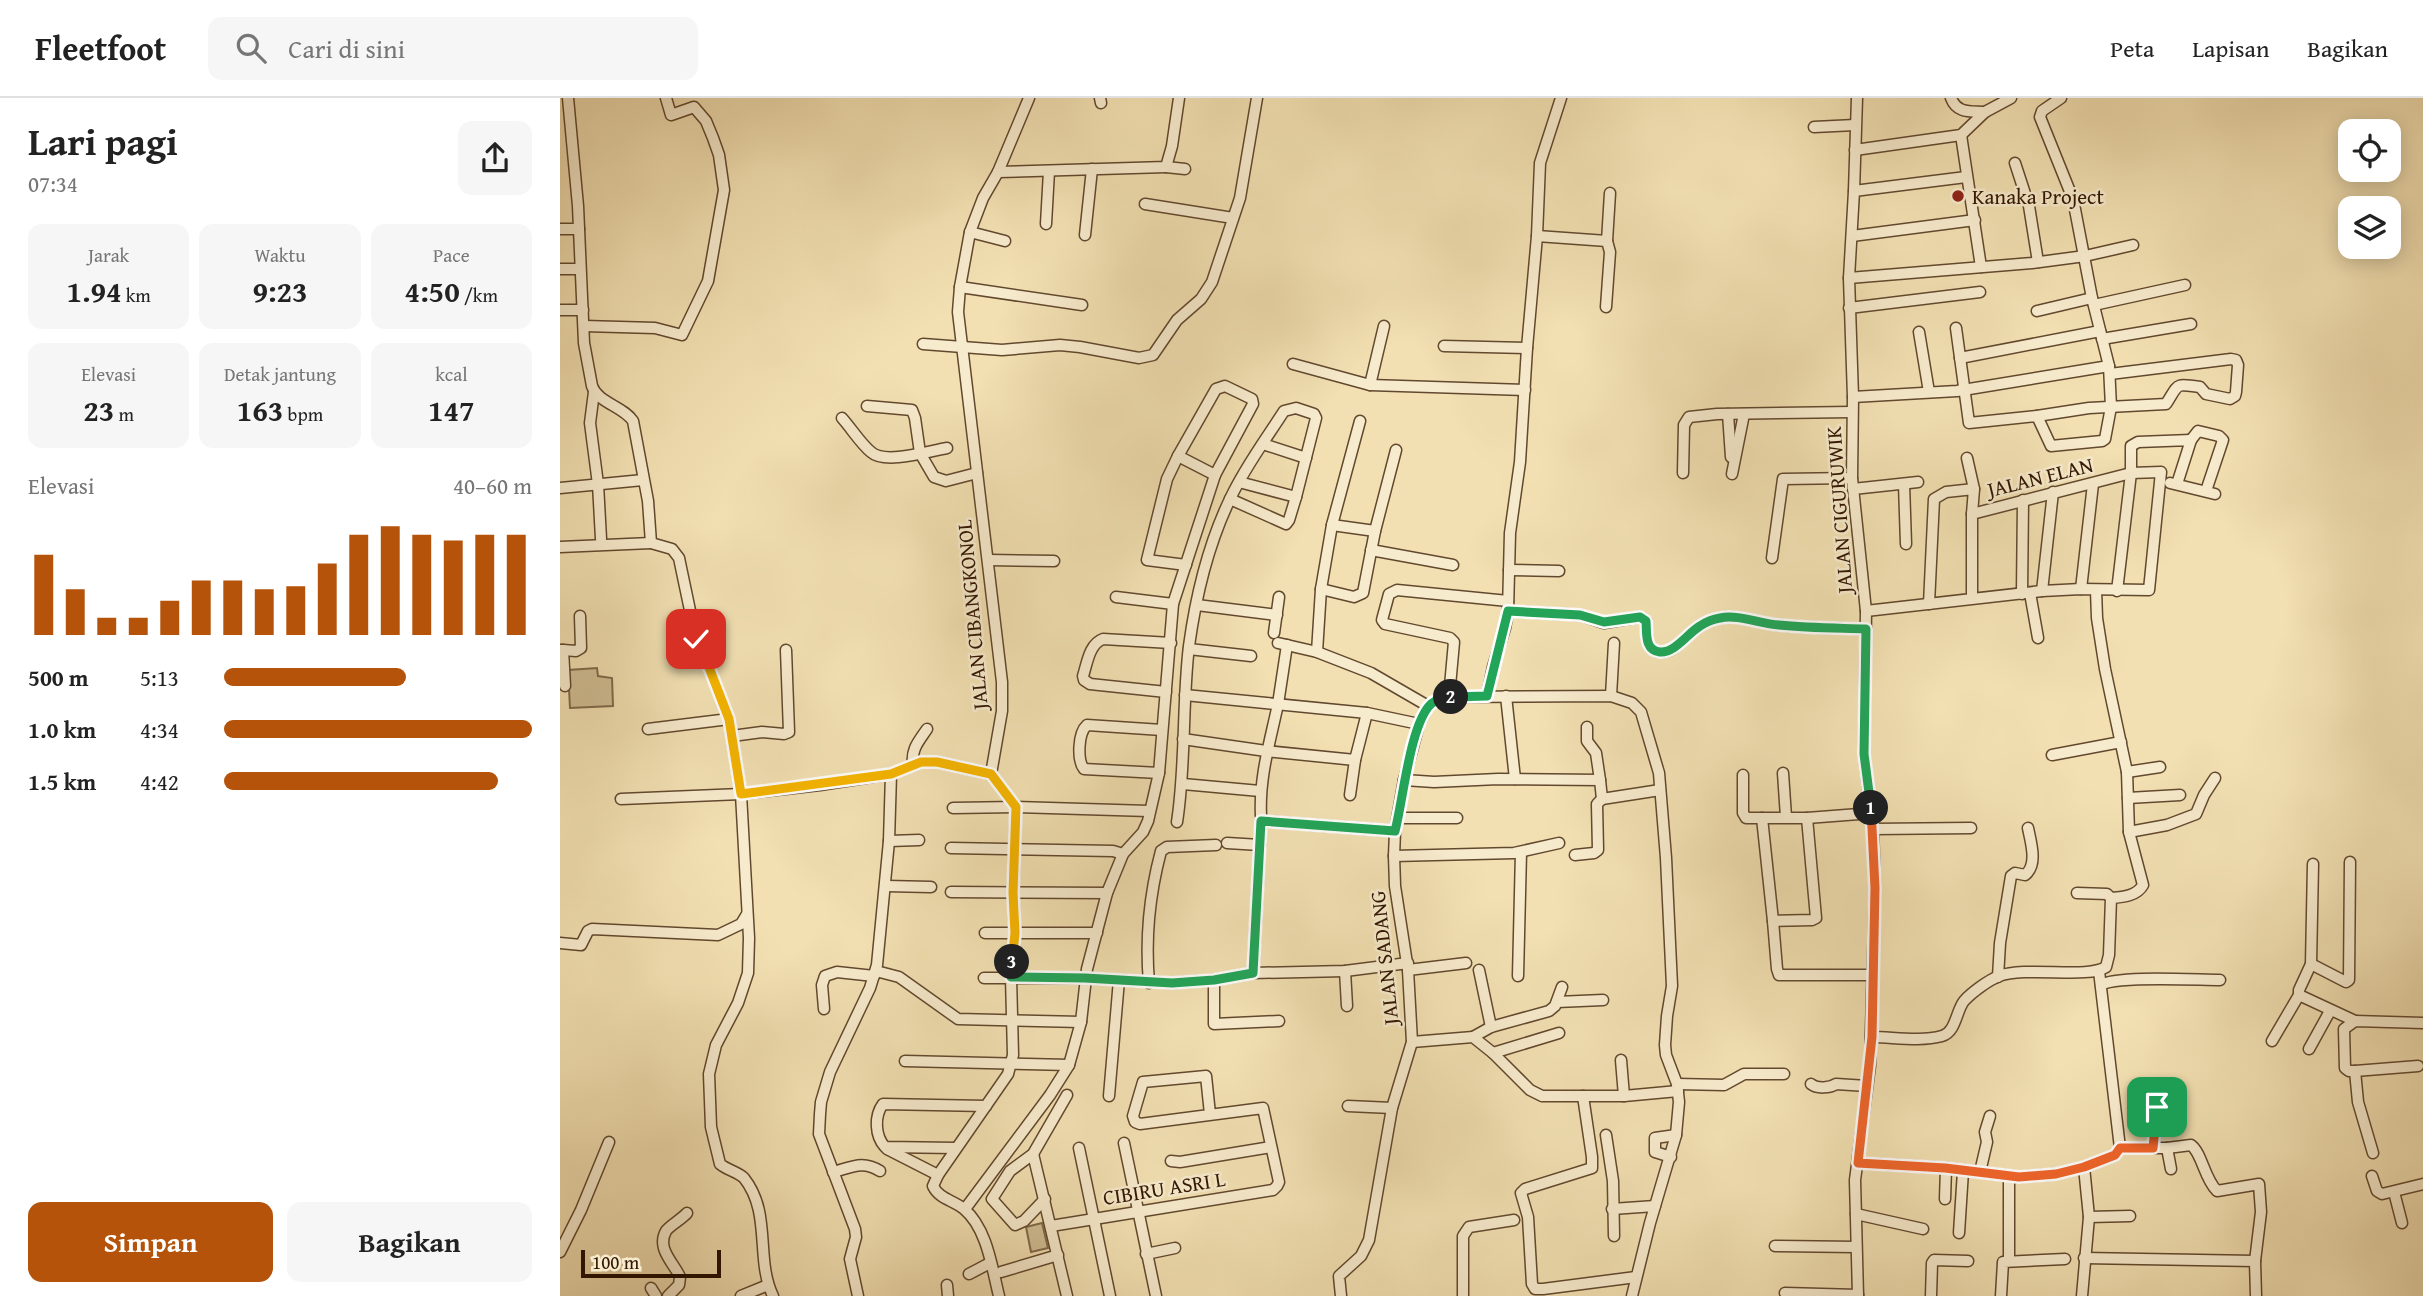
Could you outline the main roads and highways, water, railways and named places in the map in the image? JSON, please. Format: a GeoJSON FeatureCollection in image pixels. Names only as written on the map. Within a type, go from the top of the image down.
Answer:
{"type":"FeatureCollection","features":[{"type":"Feature","properties":{"kind":"place","name":"Kanaka Project"},"geometry":{"type":"Point","coordinates":[1958,196]}}]}
